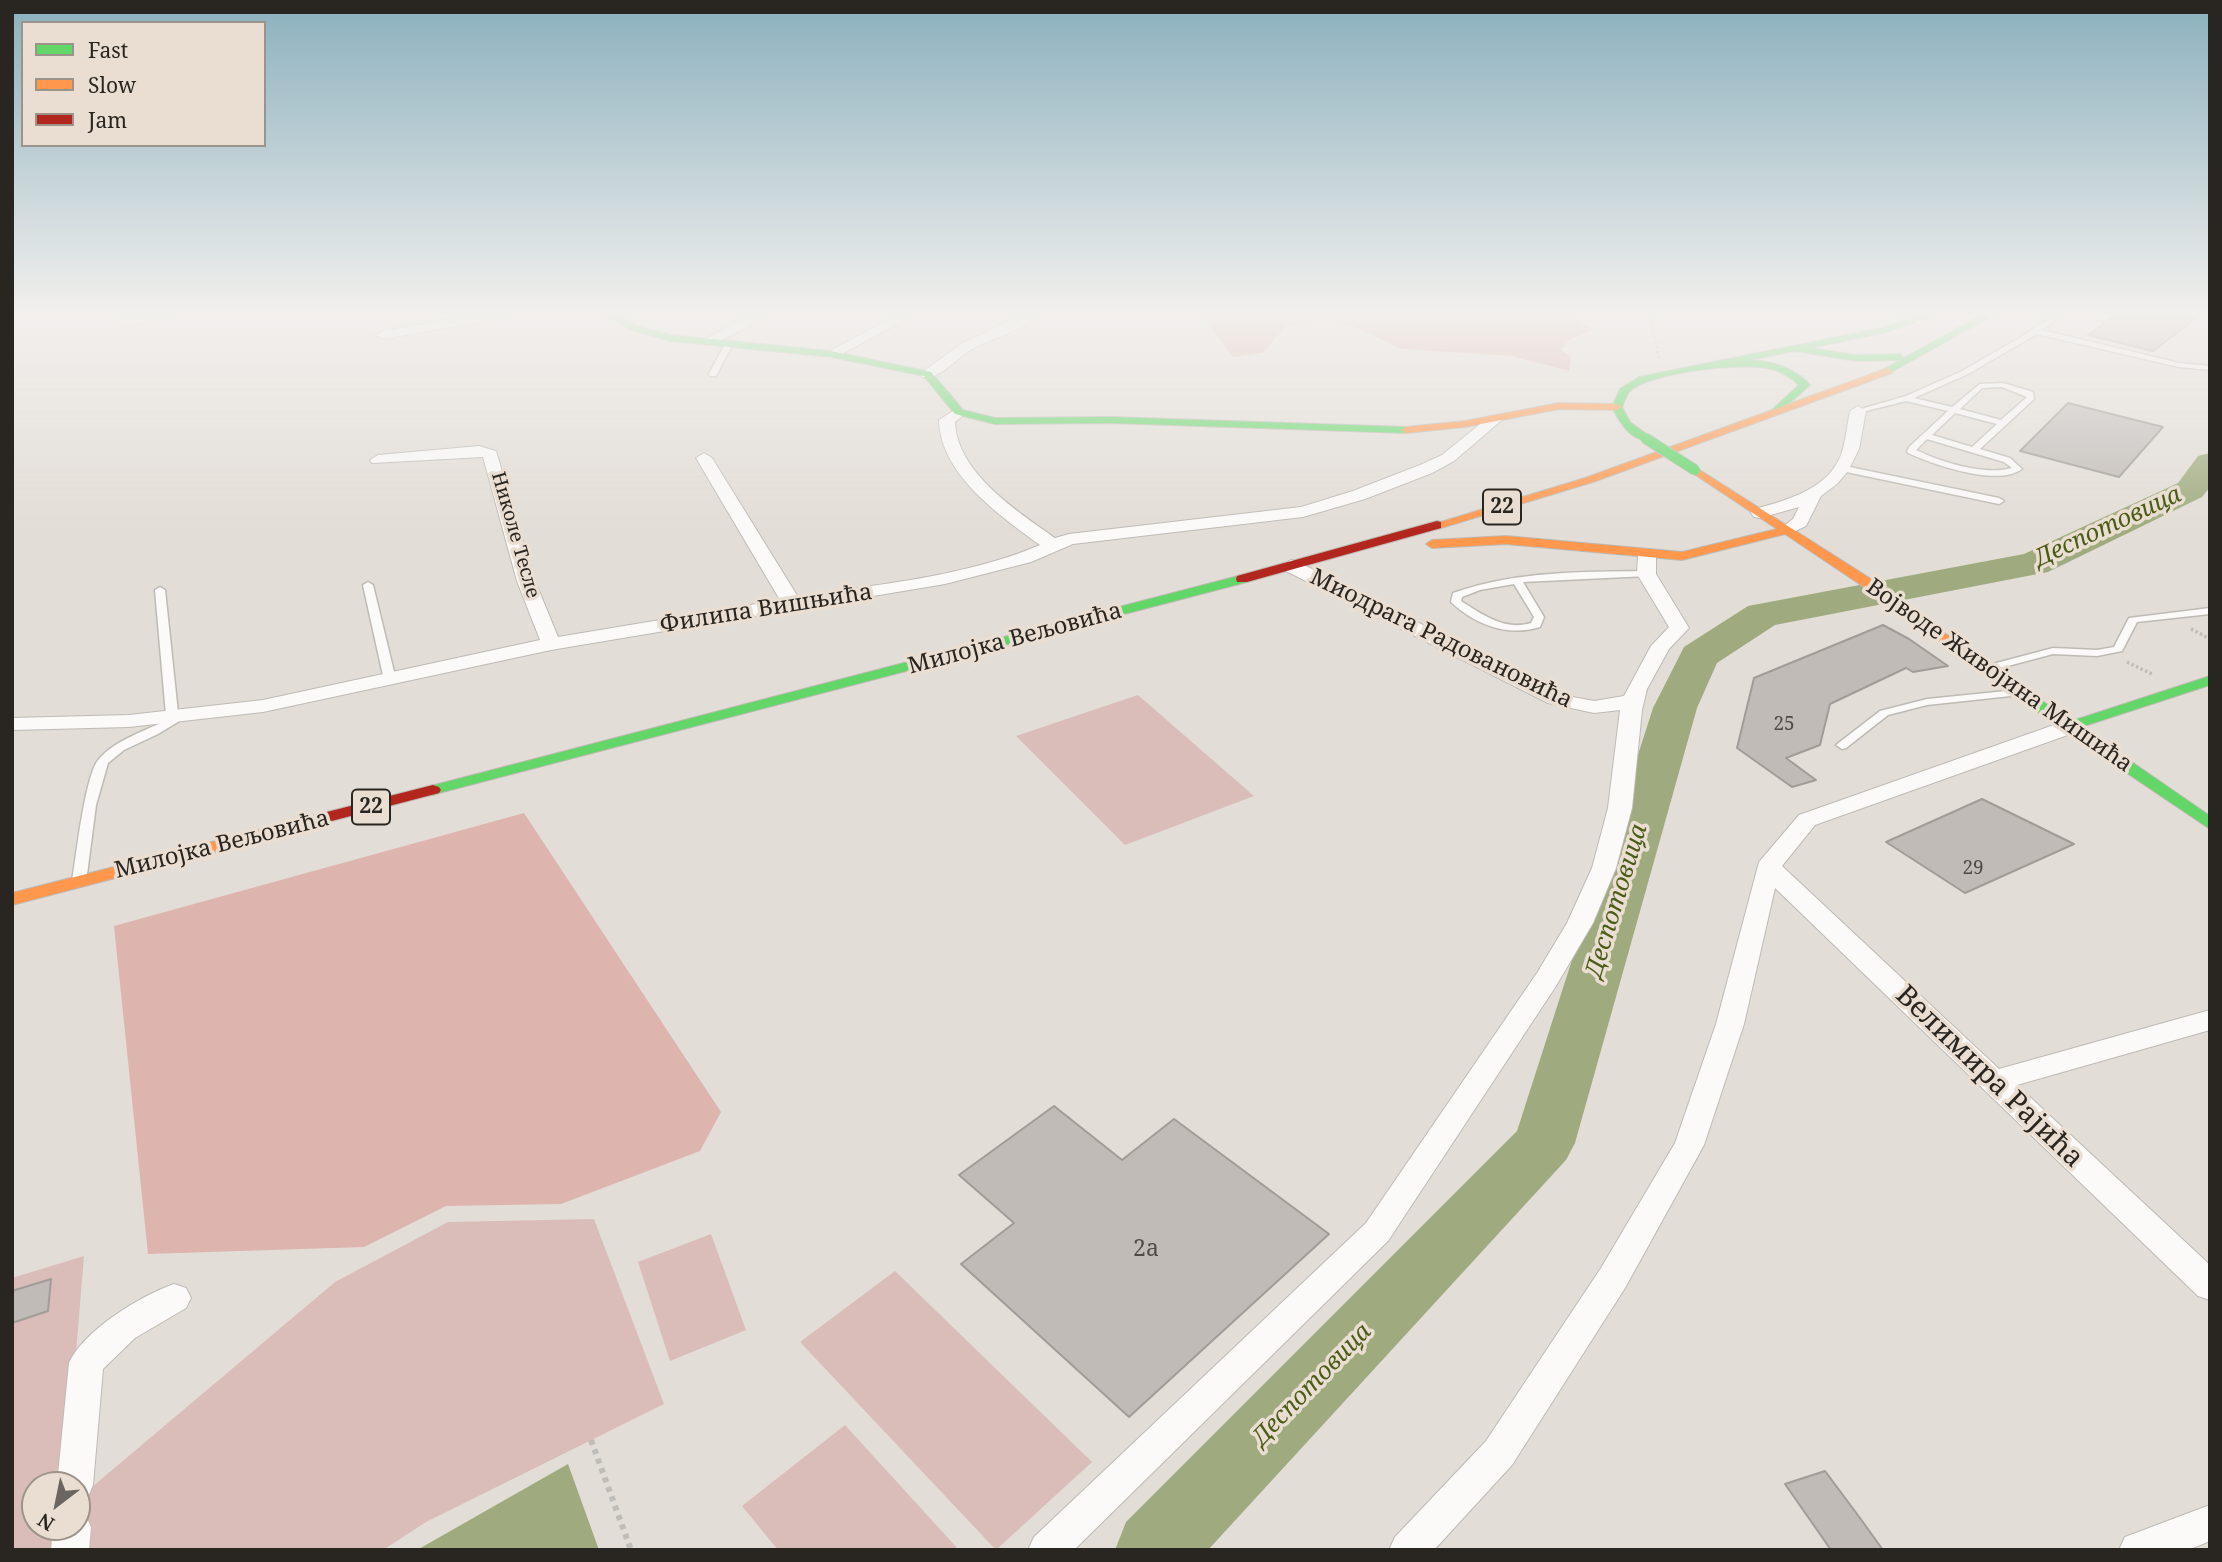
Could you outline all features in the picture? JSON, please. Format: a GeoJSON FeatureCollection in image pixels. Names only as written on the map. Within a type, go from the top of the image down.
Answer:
{"type":"FeatureCollection","features":[{"type":"Feature","properties":{"kind":"main road"},"geometry":{"type":"LineString","coordinates":[[937,385],[959,412],[995,421],[1111,420],[1393,430],[1433,429],[1559,406],[1617,407],[1620,396],[1633,385]]}},
{"type":"Feature","properties":{"kind":"main road"},"geometry":{"type":"LineString","coordinates":[[1773,414],[1805,385]]}},
{"type":"Feature","properties":{"kind":"main road","name":"Милојка Вељовића"},"geometry":{"type":"LineString","coordinates":[[12,900],[1351,551],[1546,494],[1853,385]]}},
{"type":"Feature","properties":{"kind":"main road"},"geometry":{"type":"LineString","coordinates":[[1858,411],[1862,391],[1868,385]]}},
{"type":"Feature","properties":{"kind":"main road","name":"Војводе Живојина Мишића"},"geometry":{"type":"LineString","coordinates":[[1617,407],[1626,424],[1645,438],[1866,582],[2068,727],[2210,824]]}},
{"type":"Feature","properties":{"kind":"main road"},"geometry":{"type":"LineString","coordinates":[[1646,564],[1656,547],[1766,516]]}},
{"type":"Feature","properties":{"kind":"main road"},"geometry":{"type":"LineString","coordinates":[[1351,551],[1494,540],[1646,564],[1787,530]]}},
{"type":"Feature","properties":{"kind":"main road"},"geometry":{"type":"LineString","coordinates":[[2068,727],[2210,680]]}},
{"type":"Feature","properties":{"kind":"street"},"geometry":{"type":"LineString","coordinates":[[1787,530],[1800,522],[1813,496],[1848,459],[1858,411]]}},
{"type":"Feature","properties":{"kind":"street"},"geometry":{"type":"LineString","coordinates":[[959,412],[947,420],[945,428],[947,440],[958,460],[1017,521],[1051,544]]}},
{"type":"Feature","properties":{"kind":"street","name":"Филипа Вишњића"},"geometry":{"type":"LineString","coordinates":[[12,724],[129,721],[263,706],[551,644],[793,605],[996,566],[1025,558],[1051,544],[1069,539],[1279,516],[1319,508],[1359,495],[1448,458],[1495,419]]}},
{"type":"Feature","properties":{"kind":"street","name":"Николе Тесле"},"geometry":{"type":"LineString","coordinates":[[377,460],[479,451],[490,454],[526,581],[551,644]]}},
{"type":"Feature","properties":{"kind":"street"},"geometry":{"type":"LineString","coordinates":[[704,458],[793,605]]}},
{"type":"Feature","properties":{"kind":"street"},"geometry":{"type":"LineString","coordinates":[[1766,516],[1813,496]]}},
{"type":"Feature","properties":{"kind":"street"},"geometry":{"type":"LineString","coordinates":[[1047,1550],[1377,1232],[1547,979],[1580,923],[1604,868],[1620,808],[1634,701],[1646,670],[1661,646],[1679,628],[1676,616],[1646,564]]}},
{"type":"Feature","properties":{"kind":"street","name":"Миодрага Радовановића"},"geometry":{"type":"LineString","coordinates":[[1291,566],[1555,699],[1586,708],[1607,709],[1634,701]]}},
{"type":"Feature","properties":{"kind":"street"},"geometry":{"type":"LineString","coordinates":[[1408,1550],[1499,1452],[1613,1278],[1689,1145],[1730,1024],[1769,867],[1807,820],[2068,727]]}},
{"type":"Feature","properties":{"kind":"street","name":"Велимира Рајића"},"geometry":{"type":"LineString","coordinates":[[1769,867],[2210,1286]]}},
{"type":"Feature","properties":{"kind":"street"},"geometry":{"type":"LineString","coordinates":[[1994,1081],[2210,1020]]}},
{"type":"Feature","properties":{"kind":"street"},"geometry":{"type":"LineString","coordinates":[[76,1471],[86,1363],[123,1328],[173,1298]]}},
{"type":"Feature","properties":{"kind":"street"},"geometry":{"type":"LineString","coordinates":[[2138,1550],[2210,1523]]}},
{"type":"Feature","properties":{"kind":"lane"},"geometry":{"type":"LineString","coordinates":[[1858,411],[1896,404],[1936,385]]}},
{"type":"Feature","properties":{"kind":"lane"},"geometry":{"type":"LineString","coordinates":[[1925,436],[2007,460],[2018,469],[2008,475],[1998,474],[1911,451],[1925,436],[1954,410],[1985,385]]}},
{"type":"Feature","properties":{"kind":"lane"},"geometry":{"type":"LineString","coordinates":[[1975,449],[2031,397],[2016,388],[1993,385]]}},
{"type":"Feature","properties":{"kind":"lane"},"geometry":{"type":"LineString","coordinates":[[1909,399],[2003,423]]}},
{"type":"Feature","properties":{"kind":"lane"},"geometry":{"type":"LineString","coordinates":[[1840,468],[1999,501]]}},
{"type":"Feature","properties":{"kind":"lane"},"geometry":{"type":"LineString","coordinates":[[1518,582],[1539,617],[1536,625],[1527,629],[1516,631],[1488,622],[1456,602],[1457,595],[1470,589],[1542,578],[1646,564]]}},
{"type":"Feature","properties":{"kind":"lane"},"geometry":{"type":"LineString","coordinates":[[368,585],[390,680]]}},
{"type":"Feature","properties":{"kind":"lane"},"geometry":{"type":"LineString","coordinates":[[79,882],[90,805],[102,762],[120,747],[154,733],[178,714],[160,590]]}},
{"type":"Feature","properties":{"kind":"lane"},"geometry":{"type":"LineString","coordinates":[[1989,668],[2053,651],[2108,652],[2118,649],[2133,620],[2149,616],[2186,617],[2210,611]]}},
{"type":"Feature","properties":{"kind":"lane"},"geometry":{"type":"LineString","coordinates":[[1842,745],[1884,713],[1927,702],[2020,693]]}},
{"type":"Feature","properties":{"kind":"path"},"geometry":{"type":"LineString","coordinates":[[2108,652],[2182,689]]}},
{"type":"Feature","properties":{"kind":"path"},"geometry":{"type":"LineString","coordinates":[[591,1440],[631,1550]]}},
{"type":"Feature","properties":{"kind":"shaded area"},"geometry":{"type":"Polygon","coordinates":[[[1138,695],[1254,796],[1125,845],[1016,736],[1138,695]]]}},
{"type":"Feature","properties":{"kind":"shaded area"},"geometry":{"type":"Polygon","coordinates":[[[524,813],[721,1112],[700,1151],[561,1204],[446,1206],[364,1247],[148,1254],[114,926],[524,813]]]}},
{"type":"Feature","properties":{"kind":"shaded area"},"geometry":{"type":"Polygon","coordinates":[[[594,1219],[664,1404],[426,1522],[383,1550],[81,1550],[82,1541],[91,1541],[91,1488],[335,1282],[448,1222],[594,1219]]]}},
{"type":"Feature","properties":{"kind":"shaded area"},"geometry":{"type":"Polygon","coordinates":[[[711,1234],[746,1330],[670,1361],[638,1262],[711,1234]]]}},
{"type":"Feature","properties":{"kind":"shaded area"},"geometry":{"type":"Polygon","coordinates":[[[84,1256],[66,1471],[21,1471],[21,1541],[60,1541],[59,1550],[12,1550],[12,1278],[84,1256]]]}},
{"type":"Feature","properties":{"kind":"shaded area"},"geometry":{"type":"Polygon","coordinates":[[[895,1271],[1092,1462],[996,1550],[800,1342],[895,1271]]]}},
{"type":"Feature","properties":{"kind":"shaded area"},"geometry":{"type":"Polygon","coordinates":[[[845,1425],[959,1550],[778,1550],[742,1506],[845,1425]]]}},
{"type":"Feature","properties":{"kind":"shaded area"},"geometry":{"type":"Polygon","coordinates":[[[568,1464],[599,1550],[417,1550],[568,1464]]]}},
{"type":"Feature","properties":{"kind":"building"},"geometry":{"type":"Polygon","coordinates":[[[2068,403],[2163,427],[2119,477],[2020,451],[2068,403]]]}},
{"type":"Feature","properties":{"kind":"building"},"geometry":{"type":"Polygon","coordinates":[[[1883,625],[1948,666],[1913,672],[1906,668],[1830,704],[1820,745],[1786,758],[1816,780],[1792,787],[1737,748],[1754,678],[1883,625]]]}},
{"type":"Feature","properties":{"kind":"building"},"geometry":{"type":"Polygon","coordinates":[[[1982,799],[2074,844],[1965,893],[1886,842],[1982,799]]]}},
{"type":"Feature","properties":{"kind":"building"},"geometry":{"type":"Polygon","coordinates":[[[1054,1106],[1122,1160],[1174,1119],[1329,1234],[1129,1417],[961,1264],[1014,1223],[959,1175],[1054,1106]]]}},
{"type":"Feature","properties":{"kind":"building"},"geometry":{"type":"Polygon","coordinates":[[[51,1279],[48,1311],[12,1323],[12,1291],[51,1279]]]}},
{"type":"Feature","properties":{"kind":"building"},"geometry":{"type":"Polygon","coordinates":[[[1825,1471],[1883,1550],[1831,1550],[1785,1484],[1825,1471]]]}},
{"type":"Feature","properties":{"kind":"waterway","name":"Деспотовица"},"geometry":{"type":"LineString","coordinates":[[1154,1550],[1544,1143],[1675,708],[1699,656],[1762,615],[2034,564],[2190,490],[2210,463]]}},
{"type":"Feature","properties":{"kind":"traffic: fast"},"geometry":{"type":"LineString","coordinates":[[936,385],[959,412],[995,421],[1111,420],[1406,430]]}},
{"type":"Feature","properties":{"kind":"traffic: fast"},"geometry":{"type":"LineString","coordinates":[[1634,385],[1624,391],[1617,407],[1626,424],[1645,438]]}},
{"type":"Feature","properties":{"kind":"traffic: fast"},"geometry":{"type":"LineString","coordinates":[[1777,411],[1805,385]]}},
{"type":"Feature","properties":{"kind":"traffic: fast"},"geometry":{"type":"LineString","coordinates":[[1645,438],[1695,470]]}},
{"type":"Feature","properties":{"kind":"traffic: fast"},"geometry":{"type":"LineString","coordinates":[[433,790],[1242,579]]}},
{"type":"Feature","properties":{"kind":"traffic: fast"},"geometry":{"type":"LineString","coordinates":[[1969,656],[2210,824]]}},
{"type":"Feature","properties":{"kind":"traffic: fast"},"geometry":{"type":"LineString","coordinates":[[2068,727],[2210,680]]}},
{"type":"Feature","properties":{"kind":"traffic: slow"},"geometry":{"type":"LineString","coordinates":[[1437,525],[1589,480],[1850,385]]}},
{"type":"Feature","properties":{"kind":"traffic: slow"},"geometry":{"type":"LineString","coordinates":[[1406,430],[1465,424],[1559,406],[1617,407]]}},
{"type":"Feature","properties":{"kind":"traffic: slow"},"geometry":{"type":"LineString","coordinates":[[1695,470],[1866,582],[1969,656]]}},
{"type":"Feature","properties":{"kind":"traffic: slow"},"geometry":{"type":"LineString","coordinates":[[1432,544],[1506,540],[1682,556],[1787,530]]}},
{"type":"Feature","properties":{"kind":"traffic: slow"},"geometry":{"type":"LineString","coordinates":[[12,899],[274,831]]}},
{"type":"Feature","properties":{"kind":"traffic: jam"},"geometry":{"type":"LineString","coordinates":[[1242,579],[1437,525]]}},
{"type":"Feature","properties":{"kind":"traffic: jam"},"geometry":{"type":"LineString","coordinates":[[274,831],[433,790]]}}]}
